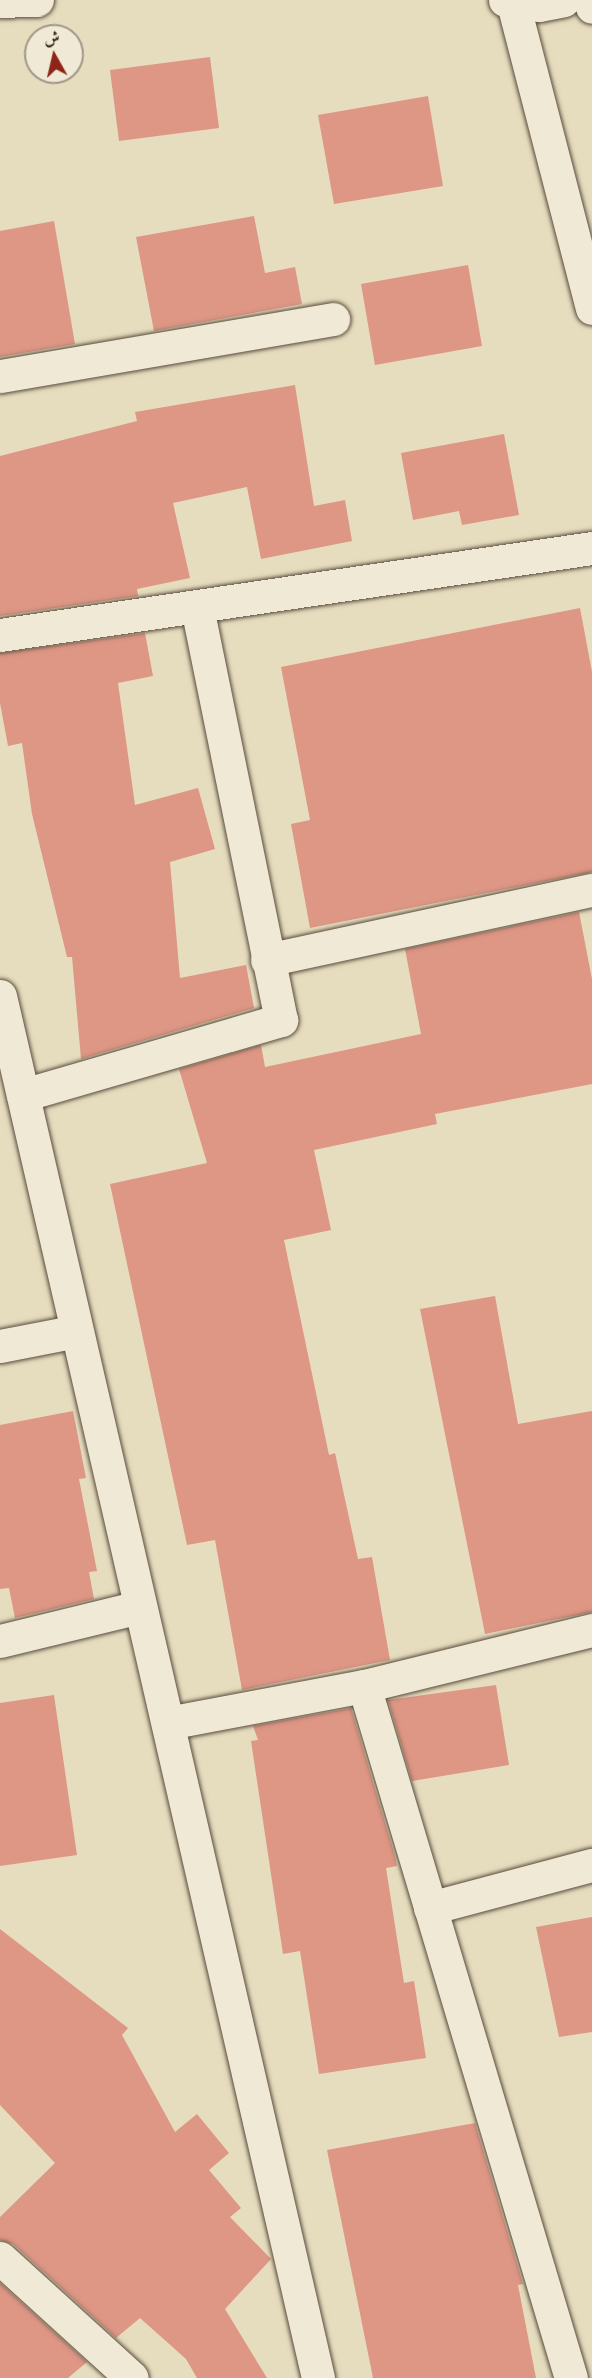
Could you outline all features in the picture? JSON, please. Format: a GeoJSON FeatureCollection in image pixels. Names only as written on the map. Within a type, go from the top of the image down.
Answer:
{"type":"FeatureCollection","features":[{"type":"Feature","properties":{"kind":"street"},"geometry":{"type":"LineString","coordinates":[[0,1],[37,0]]}},
{"type":"Feature","properties":{"kind":"street"},"geometry":{"type":"LineString","coordinates":[[564,0],[509,2],[592,308]]}},
{"type":"Feature","properties":{"kind":"street"},"geometry":{"type":"LineString","coordinates":[[590,0],[592,7]]}},
{"type":"Feature","properties":{"kind":"street"},"geometry":{"type":"LineString","coordinates":[[0,376],[333,319]]}},
{"type":"Feature","properties":{"kind":"street"},"geometry":{"type":"LineString","coordinates":[[0,635],[592,548]]}},
{"type":"Feature","properties":{"kind":"street"},"geometry":{"type":"LineString","coordinates":[[23,1095],[281,1020],[197,606]]}},
{"type":"Feature","properties":{"kind":"street"},"geometry":{"type":"LineString","coordinates":[[267,960],[592,890]]}},
{"type":"Feature","properties":{"kind":"street"},"geometry":{"type":"LineString","coordinates":[[0,996],[318,2378]]}},
{"type":"Feature","properties":{"kind":"street"},"geometry":{"type":"LineString","coordinates":[[0,1346],[77,1331]]}},
{"type":"Feature","properties":{"kind":"street"},"geometry":{"type":"LineString","coordinates":[[0,1641],[140,1607]]}},
{"type":"Feature","properties":{"kind":"street"},"geometry":{"type":"LineString","coordinates":[[168,1723],[364,1686],[592,1630]]}},
{"type":"Feature","properties":{"kind":"street"},"geometry":{"type":"LineString","coordinates":[[364,1686],[430,1908],[577,2372]]}},
{"type":"Feature","properties":{"kind":"street"},"geometry":{"type":"LineString","coordinates":[[430,1908],[592,1864]]}},
{"type":"Feature","properties":{"kind":"street"},"geometry":{"type":"LineString","coordinates":[[0,2258],[132,2378]]}},
{"type":"Feature","properties":{"kind":"building"},"geometry":{"type":"Polygon","coordinates":[[[210,57],[219,128],[119,141],[110,70],[210,57]]]}},
{"type":"Feature","properties":{"kind":"building"},"geometry":{"type":"Polygon","coordinates":[[[428,96],[443,186],[334,204],[318,115],[428,96]]]}},
{"type":"Feature","properties":{"kind":"building"},"geometry":{"type":"Polygon","coordinates":[[[254,216],[265,273],[295,267],[302,304],[154,331],[136,237],[254,216]]]}},
{"type":"Feature","properties":{"kind":"building"},"geometry":{"type":"Polygon","coordinates":[[[54,221],[75,344],[0,357],[0,231],[54,221]]]}},
{"type":"Feature","properties":{"kind":"building"},"geometry":{"type":"Polygon","coordinates":[[[468,265],[482,346],[375,365],[361,284],[468,265]]]}},
{"type":"Feature","properties":{"kind":"building"},"geometry":{"type":"Polygon","coordinates":[[[295,385],[314,506],[345,500],[352,541],[261,559],[247,487],[173,503],[190,578],[137,589],[138,596],[0,616],[0,456],[137,421],[135,412],[295,385]]]}},
{"type":"Feature","properties":{"kind":"building"},"geometry":{"type":"Polygon","coordinates":[[[504,434],[519,515],[462,525],[459,511],[413,520],[401,453],[504,434]]]}},
{"type":"Feature","properties":{"kind":"building"},"geometry":{"type":"Polygon","coordinates":[[[580,608],[592,672],[592,872],[310,928],[291,824],[310,820],[281,667],[580,608]]]}},
{"type":"Feature","properties":{"kind":"building"},"geometry":{"type":"Polygon","coordinates":[[[145,633],[153,676],[118,683],[135,805],[198,788],[215,849],[170,862],[180,978],[246,965],[254,1008],[81,1059],[72,957],[67,957],[32,814],[22,743],[8,746],[0,703],[0,653],[145,633]]]}},
{"type":"Feature","properties":{"kind":"building"},"geometry":{"type":"Polygon","coordinates":[[[579,912],[592,979],[592,1084],[435,1114],[437,1124],[314,1150],[331,1230],[284,1240],[329,1455],[335,1453],[358,1559],[372,1557],[390,1660],[242,1690],[215,1540],[187,1545],[110,1184],[207,1163],[179,1069],[261,1045],[265,1067],[421,1034],[405,949],[579,912]]]}},
{"type":"Feature","properties":{"kind":"building"},"geometry":{"type":"Polygon","coordinates":[[[495,1296],[518,1424],[592,1411],[592,1612],[485,1634],[420,1309],[495,1296]]]}},
{"type":"Feature","properties":{"kind":"building"},"geometry":{"type":"Polygon","coordinates":[[[73,1411],[86,1478],[79,1479],[97,1571],[89,1572],[94,1599],[15,1618],[9,1588],[0,1589],[0,1425],[73,1411]]]}},
{"type":"Feature","properties":{"kind":"building"},"geometry":{"type":"Polygon","coordinates":[[[496,1685],[509,1765],[412,1781],[388,1700],[496,1685]]]}},
{"type":"Feature","properties":{"kind":"building"},"geometry":{"type":"Polygon","coordinates":[[[54,1695],[77,1855],[0,1866],[0,1703],[54,1695]]]}},
{"type":"Feature","properties":{"kind":"building"},"geometry":{"type":"Polygon","coordinates":[[[351,1708],[395,1856],[397,1866],[386,1868],[404,1983],[414,1981],[426,2058],[319,2074],[300,1951],[283,1954],[251,1741],[258,1740],[253,1726],[351,1708]]]}},
{"type":"Feature","properties":{"kind":"building"},"geometry":{"type":"Polygon","coordinates":[[[592,1917],[592,2032],[559,2037],[536,1927],[592,1917]]]}},
{"type":"Feature","properties":{"kind":"building"},"geometry":{"type":"Polygon","coordinates":[[[0,1929],[128,2028],[122,2035],[175,2132],[197,2114],[229,2153],[209,2170],[241,2208],[230,2217],[271,2259],[225,2309],[267,2378],[197,2378],[186,2359],[140,2318],[116,2338],[13,2244],[0,2240],[0,2217],[55,2163],[0,2105],[0,1929]]]}},
{"type":"Feature","properties":{"kind":"building"},"geometry":{"type":"Polygon","coordinates":[[[475,2123],[523,2284],[518,2285],[536,2378],[373,2378],[327,2150],[475,2123]]]}},
{"type":"Feature","properties":{"kind":"building"},"geometry":{"type":"Polygon","coordinates":[[[0,2283],[87,2362],[68,2378],[0,2378],[0,2283]]]}}]}
